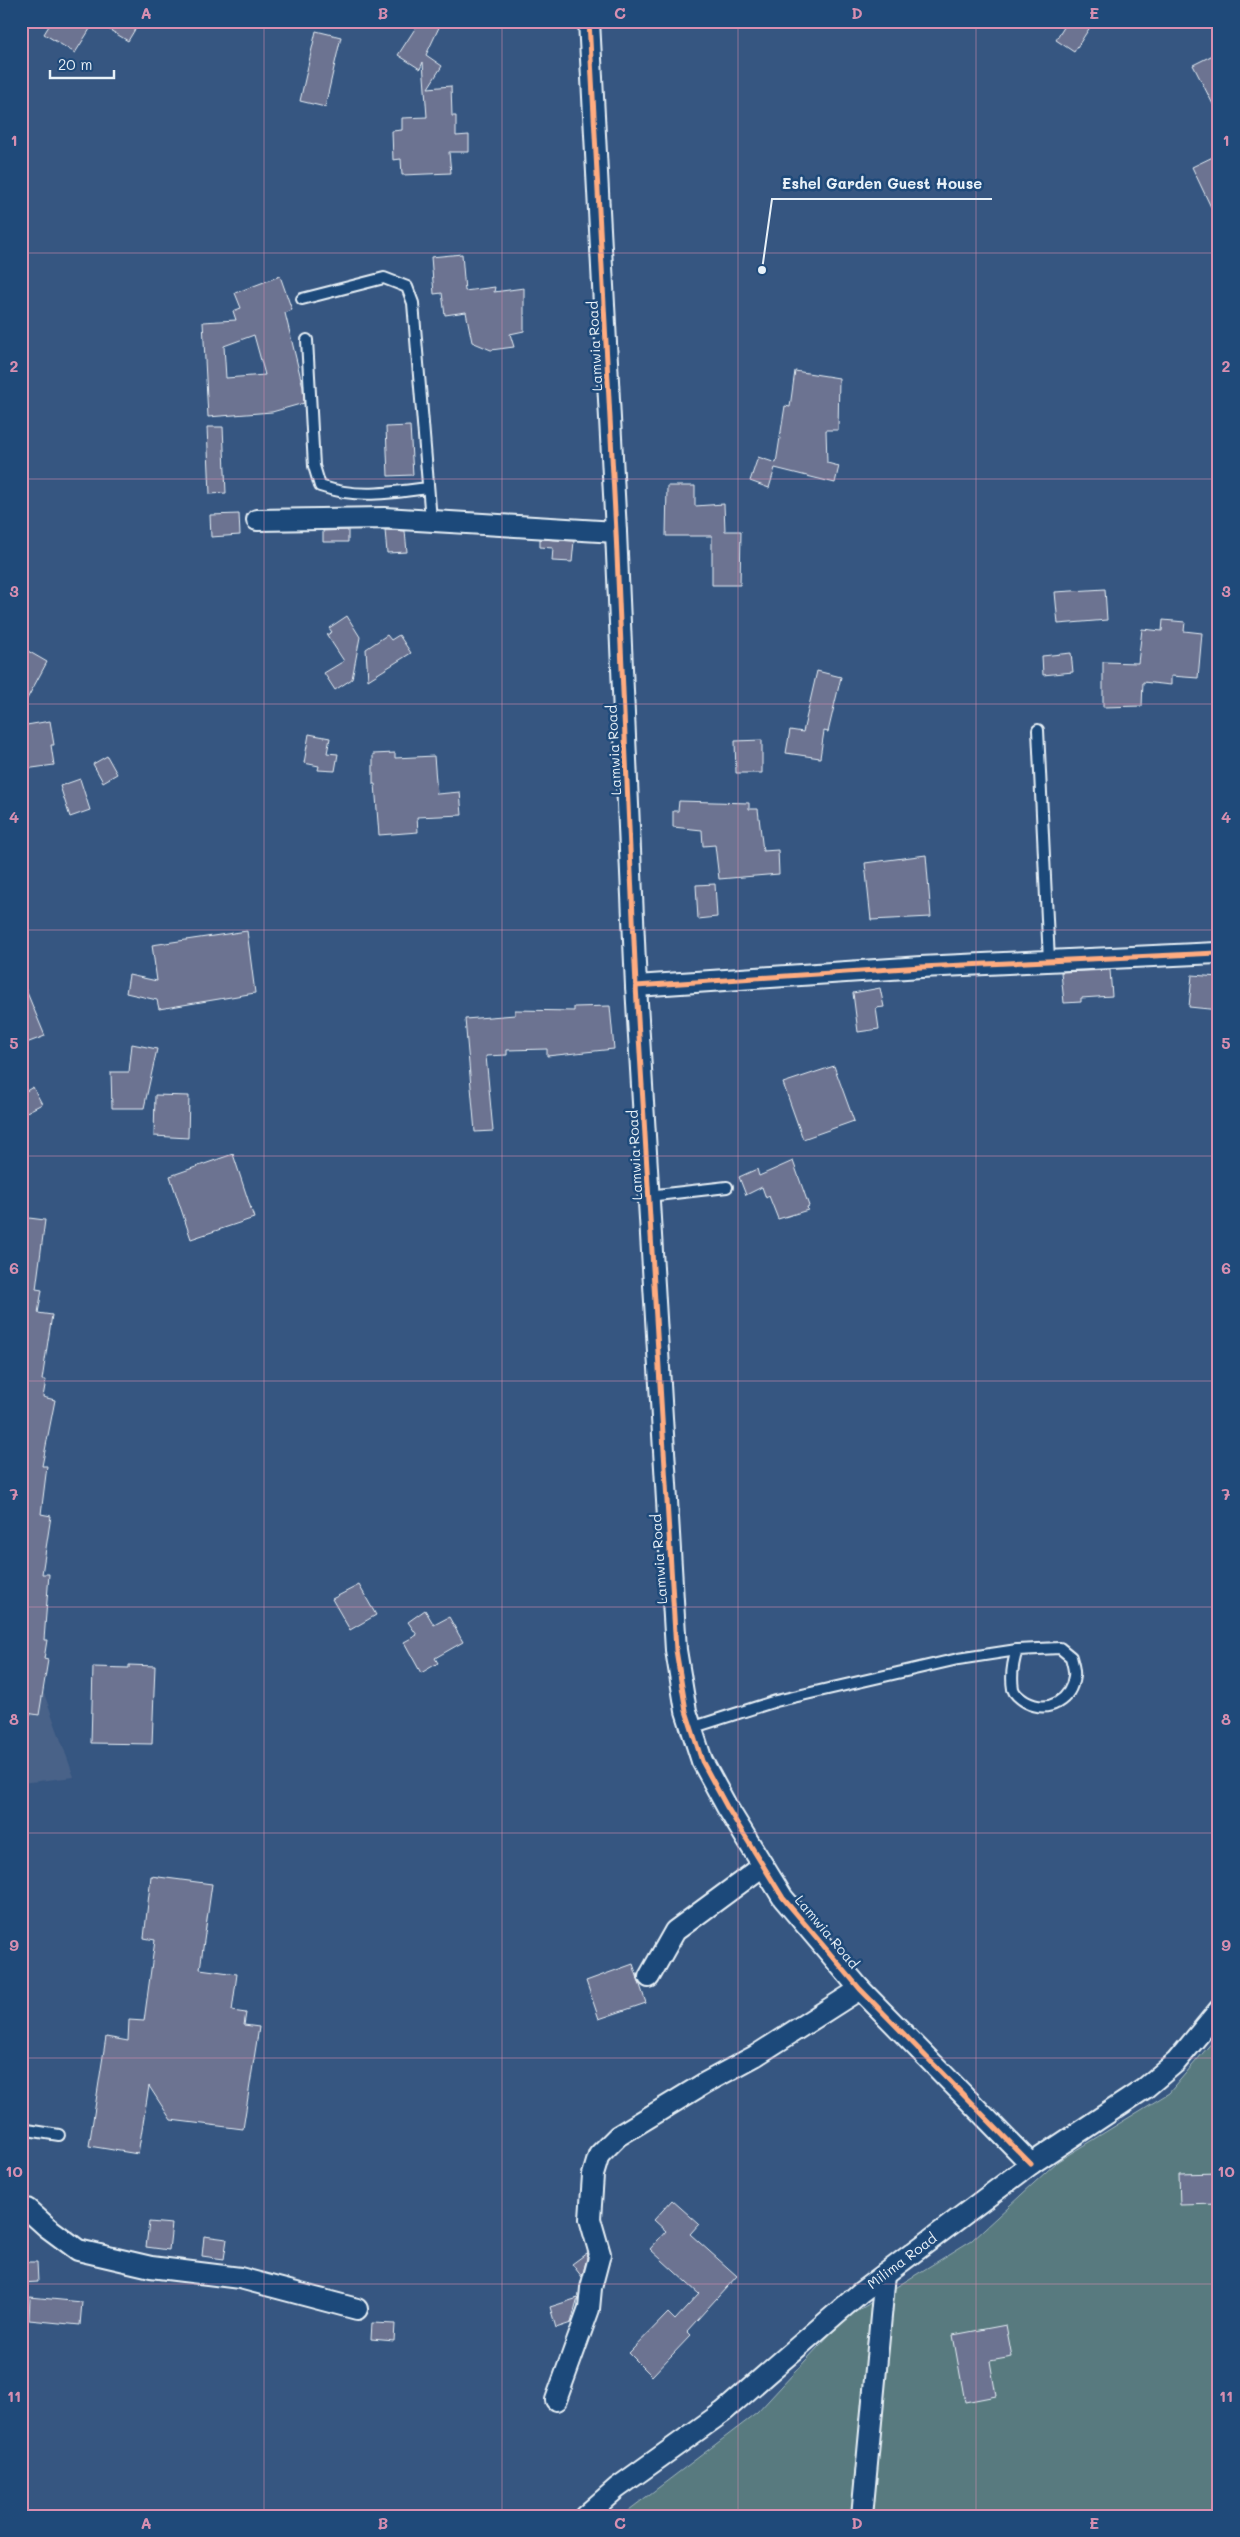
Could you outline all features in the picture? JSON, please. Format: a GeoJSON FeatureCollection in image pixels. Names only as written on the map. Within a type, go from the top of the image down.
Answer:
{"type":"FeatureCollection","features":[{"type":"Feature","properties":{"kind":"street","name":"Lamwia Road"},"geometry":{"type":"LineString","coordinates":[[589,21],[648,1196],[676,1650],[686,1711],[702,1761],[727,1807],[783,1898],[860,1989],[1031,2164]]}},
{"type":"Feature","properties":{"kind":"street"},"geometry":{"type":"LineString","coordinates":[[257,520],[384,518],[616,532]]}},
{"type":"Feature","properties":{"kind":"street"},"geometry":{"type":"LineString","coordinates":[[636,986],[921,967],[1217,953]]}},
{"type":"Feature","properties":{"kind":"street"},"geometry":{"type":"LineString","coordinates":[[649,1977],[675,1931],[763,1866]]}},
{"type":"Feature","properties":{"kind":"street"},"geometry":{"type":"LineString","coordinates":[[556,2400],[589,2309],[591,2288],[600,2254],[590,2219],[593,2175],[599,2155],[618,2136],[704,2083],[755,2056],[860,1989]]}},
{"type":"Feature","properties":{"kind":"street","name":"Milima Road"},"geometry":{"type":"LineString","coordinates":[[585,2516],[617,2488],[723,2412],[824,2323],[884,2274],[1031,2164],[1144,2090],[1176,2062],[1219,2010]]}},
{"type":"Feature","properties":{"kind":"street"},"geometry":{"type":"LineString","coordinates":[[27,2208],[47,2228],[78,2250],[151,2267],[240,2278],[358,2309]]}},
{"type":"Feature","properties":{"kind":"street"},"geometry":{"type":"LineString","coordinates":[[862,2516],[884,2274]]}},
{"type":"Feature","properties":{"kind":"lane"},"geometry":{"type":"LineString","coordinates":[[302,300],[384,278],[407,287],[413,302],[431,520]]}},
{"type":"Feature","properties":{"kind":"lane"},"geometry":{"type":"LineString","coordinates":[[307,340],[314,466],[320,486],[341,493],[368,496],[428,488]]}},
{"type":"Feature","properties":{"kind":"lane"},"geometry":{"type":"LineString","coordinates":[[1038,730],[1049,961]]}},
{"type":"Feature","properties":{"kind":"lane"},"geometry":{"type":"LineString","coordinates":[[648,1196],[727,1187]]}},
{"type":"Feature","properties":{"kind":"lane"},"geometry":{"type":"LineString","coordinates":[[691,1728],[776,1701],[958,1659],[1016,1650],[1060,1648],[1071,1657],[1074,1674],[1070,1690],[1061,1702],[1047,1707],[1034,1706],[1021,1699],[1013,1690],[1013,1662],[1016,1650]]}},
{"type":"Feature","properties":{"kind":"lane"},"geometry":{"type":"LineString","coordinates":[[21,2129],[59,2136]]}},
{"type":"Feature","properties":{"kind":"shaded area"},"geometry":{"type":"Polygon","coordinates":[[[21,1629],[74,1777],[21,1783],[21,1629]]]}},
{"type":"Feature","properties":{"kind":"green space"},"geometry":{"type":"Polygon","coordinates":[[[1219,2034],[1219,2516],[621,2516],[757,2413],[843,2320],[972,2240],[1058,2161],[1169,2093],[1219,2034]]]}},
{"type":"Feature","properties":{"kind":"building"},"geometry":{"type":"Polygon","coordinates":[[[52,21],[95,21],[75,53],[44,34],[52,21]]]}},
{"type":"Feature","properties":{"kind":"building"},"geometry":{"type":"Polygon","coordinates":[[[95,21],[140,21],[128,41],[95,21]]]}},
{"type":"Feature","properties":{"kind":"building"},"geometry":{"type":"Polygon","coordinates":[[[420,21],[442,21],[426,55],[442,66],[428,88],[451,86],[452,116],[456,116],[456,136],[469,135],[469,152],[449,152],[451,173],[402,175],[401,159],[393,160],[392,131],[402,130],[402,118],[427,117],[423,62],[420,69],[398,55],[420,21]]]}},
{"type":"Feature","properties":{"kind":"building"},"geometry":{"type":"Polygon","coordinates":[[[1068,21],[1094,21],[1074,52],[1056,40],[1068,21]]]}},
{"type":"Feature","properties":{"kind":"building"},"geometry":{"type":"Polygon","coordinates":[[[316,31],[341,37],[325,107],[300,101],[316,31]]]}},
{"type":"Feature","properties":{"kind":"building"},"geometry":{"type":"Polygon","coordinates":[[[1219,52],[1219,116],[1193,65],[1219,52]]]}},
{"type":"Feature","properties":{"kind":"building"},"geometry":{"type":"Polygon","coordinates":[[[1219,154],[1219,224],[1192,167],[1219,154]]]}},
{"type":"Feature","properties":{"kind":"building"},"geometry":{"type":"Polygon","coordinates":[[[462,254],[465,291],[495,287],[494,292],[524,288],[524,331],[510,334],[514,347],[491,350],[472,342],[466,312],[445,315],[442,293],[434,294],[431,257],[462,254]]]}},
{"type":"Feature","properties":{"kind":"building"},"geometry":{"type":"Polygon","coordinates":[[[280,276],[292,310],[285,313],[303,387],[304,403],[272,412],[208,417],[203,322],[236,320],[233,311],[241,308],[235,293],[280,276]],[[254,335],[224,346],[226,378],[265,375],[254,335]]]}},
{"type":"Feature","properties":{"kind":"building"},"geometry":{"type":"Polygon","coordinates":[[[795,371],[839,378],[838,430],[826,430],[827,463],[839,466],[835,483],[775,468],[769,488],[750,481],[758,457],[776,463],[785,406],[790,407],[795,371]]]}},
{"type":"Feature","properties":{"kind":"building"},"geometry":{"type":"Polygon","coordinates":[[[410,426],[413,475],[388,476],[386,427],[410,426]]]}},
{"type":"Feature","properties":{"kind":"building"},"geometry":{"type":"Polygon","coordinates":[[[207,427],[223,427],[226,493],[210,494],[207,427]]]}},
{"type":"Feature","properties":{"kind":"building"},"geometry":{"type":"Polygon","coordinates":[[[667,486],[695,486],[695,506],[724,504],[725,531],[741,531],[740,585],[712,585],[712,536],[666,536],[667,486]]]}},
{"type":"Feature","properties":{"kind":"building"},"geometry":{"type":"Polygon","coordinates":[[[239,514],[240,535],[211,537],[210,515],[239,514]]]}},
{"type":"Feature","properties":{"kind":"building"},"geometry":{"type":"Polygon","coordinates":[[[348,530],[348,542],[323,542],[323,531],[348,530]]]}},
{"type":"Feature","properties":{"kind":"building"},"geometry":{"type":"Polygon","coordinates":[[[385,530],[405,531],[407,552],[387,553],[385,530]]]}},
{"type":"Feature","properties":{"kind":"building"},"geometry":{"type":"Polygon","coordinates":[[[540,539],[574,541],[572,562],[552,561],[553,548],[540,547],[540,539]]]}},
{"type":"Feature","properties":{"kind":"building"},"geometry":{"type":"Polygon","coordinates":[[[1105,589],[1107,620],[1058,624],[1055,592],[1105,589]]]}},
{"type":"Feature","properties":{"kind":"building"},"geometry":{"type":"Polygon","coordinates":[[[347,616],[360,637],[352,679],[335,690],[324,673],[344,661],[327,635],[332,632],[329,628],[347,616]]]}},
{"type":"Feature","properties":{"kind":"building"},"geometry":{"type":"Polygon","coordinates":[[[1163,620],[1185,622],[1184,631],[1202,633],[1198,678],[1171,676],[1171,685],[1143,682],[1142,706],[1103,707],[1103,662],[1138,663],[1142,629],[1162,631],[1163,620]]]}},
{"type":"Feature","properties":{"kind":"building"},"geometry":{"type":"Polygon","coordinates":[[[387,635],[391,640],[399,635],[411,653],[368,680],[366,649],[387,635]]]}},
{"type":"Feature","properties":{"kind":"building"},"geometry":{"type":"Polygon","coordinates":[[[21,647],[47,662],[21,710],[21,647]]]}},
{"type":"Feature","properties":{"kind":"building"},"geometry":{"type":"Polygon","coordinates":[[[1071,653],[1073,672],[1043,675],[1042,656],[1071,653]]]}},
{"type":"Feature","properties":{"kind":"building"},"geometry":{"type":"Polygon","coordinates":[[[817,671],[841,677],[828,732],[824,731],[820,758],[786,753],[790,730],[803,732],[817,671]]]}},
{"type":"Feature","properties":{"kind":"building"},"geometry":{"type":"Polygon","coordinates":[[[50,721],[54,745],[51,745],[54,765],[25,769],[23,761],[21,762],[21,726],[50,721]]]}},
{"type":"Feature","properties":{"kind":"building"},"geometry":{"type":"Polygon","coordinates":[[[309,734],[330,738],[327,753],[338,754],[335,771],[318,770],[319,766],[304,763],[309,734]]]}},
{"type":"Feature","properties":{"kind":"building"},"geometry":{"type":"Polygon","coordinates":[[[762,740],[762,773],[736,773],[735,741],[762,740]]]}},
{"type":"Feature","properties":{"kind":"building"},"geometry":{"type":"Polygon","coordinates":[[[395,753],[395,758],[434,756],[437,794],[460,792],[462,815],[417,817],[418,832],[379,835],[375,784],[373,784],[373,754],[395,753]]]}},
{"type":"Feature","properties":{"kind":"building"},"geometry":{"type":"Polygon","coordinates":[[[107,756],[117,774],[103,782],[93,764],[107,756]]]}},
{"type":"Feature","properties":{"kind":"building"},"geometry":{"type":"Polygon","coordinates":[[[80,779],[90,810],[70,817],[60,786],[80,779]]]}},
{"type":"Feature","properties":{"kind":"building"},"geometry":{"type":"Polygon","coordinates":[[[679,801],[749,803],[749,809],[758,809],[763,851],[778,850],[779,874],[719,879],[715,845],[703,846],[702,830],[673,827],[673,811],[678,811],[679,801]]]}},
{"type":"Feature","properties":{"kind":"building"},"geometry":{"type":"Polygon","coordinates":[[[926,855],[931,917],[871,920],[865,863],[926,855]]]}},
{"type":"Feature","properties":{"kind":"building"},"geometry":{"type":"Polygon","coordinates":[[[715,884],[717,917],[698,919],[696,885],[715,884]]]}},
{"type":"Feature","properties":{"kind":"building"},"geometry":{"type":"Polygon","coordinates":[[[247,931],[255,993],[159,1009],[157,1000],[126,993],[129,975],[157,981],[152,945],[247,931]]]}},
{"type":"Feature","properties":{"kind":"building"},"geometry":{"type":"Polygon","coordinates":[[[1110,970],[1112,996],[1081,998],[1081,1002],[1064,1003],[1061,972],[1110,970]]]}},
{"type":"Feature","properties":{"kind":"building"},"geometry":{"type":"Polygon","coordinates":[[[1192,975],[1219,977],[1219,1010],[1189,1007],[1192,975]]]}},
{"type":"Feature","properties":{"kind":"building"},"geometry":{"type":"Polygon","coordinates":[[[21,978],[45,1036],[21,1045],[21,978]]]}},
{"type":"Feature","properties":{"kind":"building"},"geometry":{"type":"Polygon","coordinates":[[[880,988],[884,1007],[876,1008],[879,1029],[858,1032],[853,993],[880,988]]]}},
{"type":"Feature","properties":{"kind":"building"},"geometry":{"type":"Polygon","coordinates":[[[610,1006],[614,1049],[547,1056],[547,1049],[507,1050],[507,1055],[486,1056],[493,1131],[475,1132],[465,1019],[515,1015],[515,1010],[574,1011],[574,1007],[610,1006]]]}},
{"type":"Feature","properties":{"kind":"building"},"geometry":{"type":"Polygon","coordinates":[[[132,1044],[157,1049],[144,1108],[112,1108],[111,1072],[129,1072],[132,1044]]]}},
{"type":"Feature","properties":{"kind":"building"},"geometry":{"type":"Polygon","coordinates":[[[834,1066],[854,1121],[803,1139],[783,1083],[834,1066]]]}},
{"type":"Feature","properties":{"kind":"building"},"geometry":{"type":"Polygon","coordinates":[[[33,1087],[42,1104],[21,1115],[21,1094],[33,1087]]]}},
{"type":"Feature","properties":{"kind":"building"},"geometry":{"type":"Polygon","coordinates":[[[155,1095],[189,1096],[188,1138],[154,1136],[155,1095]]]}},
{"type":"Feature","properties":{"kind":"building"},"geometry":{"type":"Polygon","coordinates":[[[233,1154],[254,1218],[191,1239],[170,1176],[233,1154]]]}},
{"type":"Feature","properties":{"kind":"building"},"geometry":{"type":"Polygon","coordinates":[[[793,1161],[809,1206],[807,1207],[808,1210],[778,1219],[769,1196],[766,1198],[762,1187],[746,1195],[739,1177],[757,1169],[759,1176],[793,1161]]]}},
{"type":"Feature","properties":{"kind":"building"},"geometry":{"type":"Polygon","coordinates":[[[21,1217],[45,1220],[36,1289],[42,1290],[38,1313],[52,1315],[42,1380],[46,1380],[43,1397],[55,1400],[42,1466],[47,1466],[41,1514],[51,1516],[42,1574],[49,1574],[44,1640],[47,1640],[44,1659],[48,1660],[39,1715],[21,1712],[21,1217]]]}},
{"type":"Feature","properties":{"kind":"building"},"geometry":{"type":"Polygon","coordinates":[[[359,1585],[376,1615],[350,1630],[332,1599],[359,1585]]]}},
{"type":"Feature","properties":{"kind":"building"},"geometry":{"type":"Polygon","coordinates":[[[425,1610],[434,1625],[449,1617],[463,1642],[435,1658],[438,1663],[421,1673],[404,1642],[417,1635],[408,1622],[425,1610]]]}},
{"type":"Feature","properties":{"kind":"building"},"geometry":{"type":"Polygon","coordinates":[[[129,1665],[155,1666],[152,1744],[91,1743],[93,1667],[129,1668],[129,1665]]]}},
{"type":"Feature","properties":{"kind":"building"},"geometry":{"type":"Polygon","coordinates":[[[151,1876],[212,1884],[200,1969],[237,1974],[232,2011],[246,2013],[244,2025],[259,2027],[243,2129],[171,2120],[149,2086],[138,2154],[89,2146],[106,2037],[128,2041],[129,2020],[144,2021],[155,1940],[144,1938],[151,1876]]]}},
{"type":"Feature","properties":{"kind":"building"},"geometry":{"type":"Polygon","coordinates":[[[633,1964],[646,2003],[599,2019],[586,1981],[633,1964]]]}},
{"type":"Feature","properties":{"kind":"building"},"geometry":{"type":"Polygon","coordinates":[[[1219,2173],[1219,2204],[1180,2205],[1179,2174],[1219,2173]]]}},
{"type":"Feature","properties":{"kind":"building"},"geometry":{"type":"Polygon","coordinates":[[[672,2200],[699,2224],[690,2234],[737,2276],[687,2331],[691,2335],[652,2376],[629,2353],[668,2313],[675,2320],[699,2294],[650,2249],[666,2231],[654,2220],[672,2200]]]}},
{"type":"Feature","properties":{"kind":"building"},"geometry":{"type":"Polygon","coordinates":[[[149,2222],[172,2224],[169,2250],[146,2247],[149,2222]]]}},
{"type":"Feature","properties":{"kind":"building"},"geometry":{"type":"Polygon","coordinates":[[[204,2236],[227,2239],[224,2259],[202,2256],[204,2236]]]}},
{"type":"Feature","properties":{"kind":"building"},"geometry":{"type":"Polygon","coordinates":[[[588,2254],[582,2277],[572,2264],[588,2254]]]}},
{"type":"Feature","properties":{"kind":"building"},"geometry":{"type":"Polygon","coordinates":[[[21,2262],[37,2262],[38,2282],[21,2283],[21,2262]]]}},
{"type":"Feature","properties":{"kind":"building"},"geometry":{"type":"Polygon","coordinates":[[[30,2297],[82,2302],[80,2325],[29,2320],[30,2297]]]}},
{"type":"Feature","properties":{"kind":"building"},"geometry":{"type":"Polygon","coordinates":[[[578,2298],[571,2323],[556,2328],[550,2307],[578,2298]]]}},
{"type":"Feature","properties":{"kind":"building"},"geometry":{"type":"Polygon","coordinates":[[[372,2323],[395,2324],[394,2341],[371,2339],[372,2323]]]}},
{"type":"Feature","properties":{"kind":"building"},"geometry":{"type":"Polygon","coordinates":[[[1006,2325],[1012,2357],[990,2361],[996,2396],[965,2402],[953,2335],[1006,2325]]]}},
{"type":"Feature","properties":{"kind":"cycle path"},"geometry":{"type":"LineString","coordinates":[[589,21],[616,532],[636,986],[676,1650],[686,1711],[702,1761],[727,1807],[783,1898],[860,1989],[1031,2164]]}},
{"type":"Feature","properties":{"kind":"cycle path"},"geometry":{"type":"LineString","coordinates":[[636,986],[921,967],[1217,953]]}},
{"type":"Feature","properties":{"kind":"place","name":"Eshel Garden Guest House"},"geometry":{"type":"Point","coordinates":[762,270]}}]}
